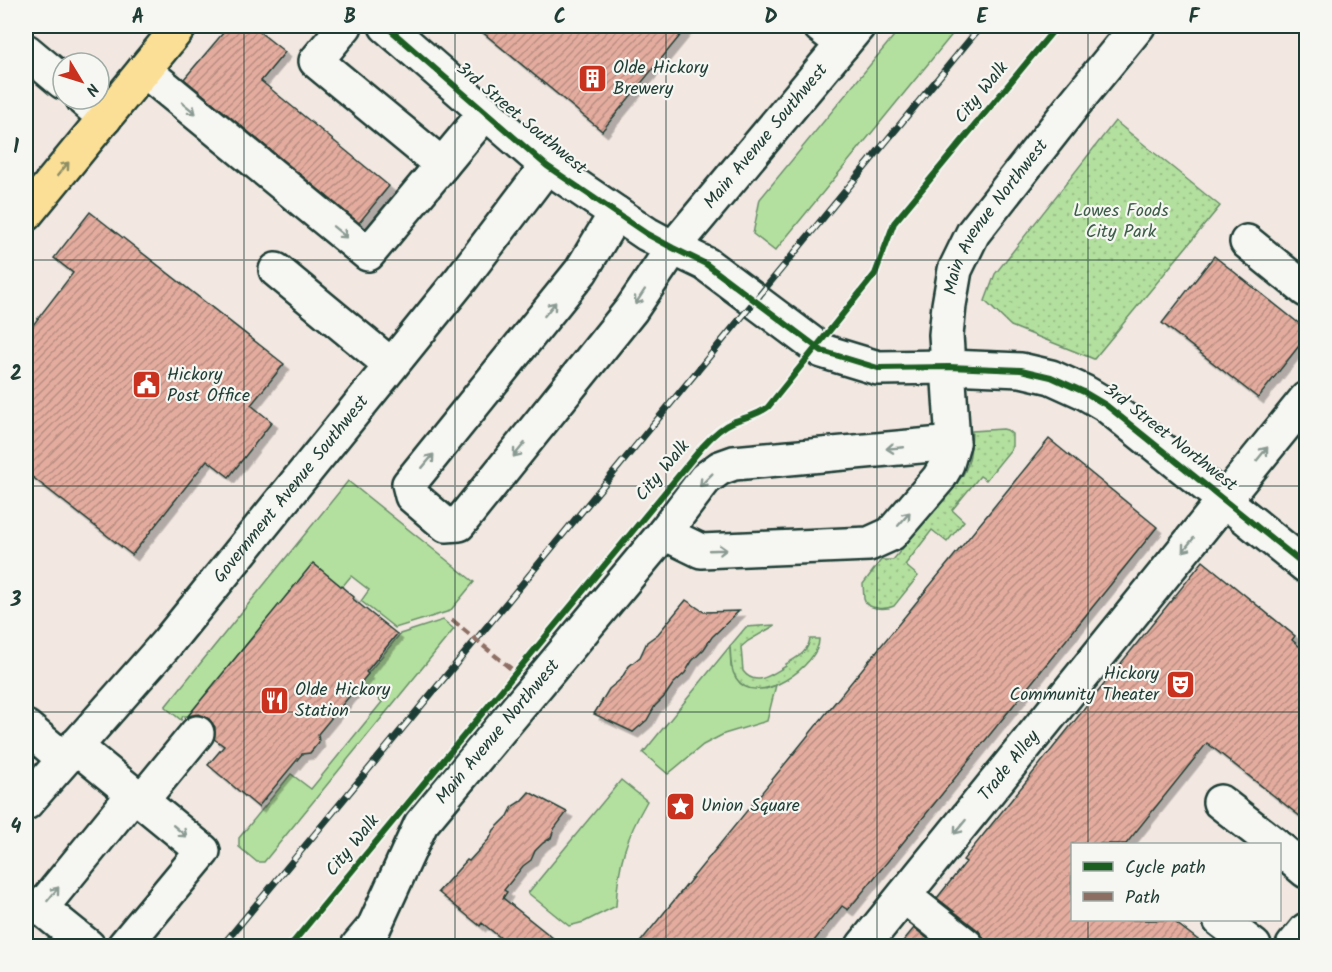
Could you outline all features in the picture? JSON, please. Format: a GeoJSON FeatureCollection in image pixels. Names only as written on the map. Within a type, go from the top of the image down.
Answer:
{"type":"FeatureCollection","features":[{"type":"Feature","properties":{"kind":"main road"},"geometry":{"type":"LineString","coordinates":[[111,96],[144,70],[180,26]]}},
{"type":"Feature","properties":{"kind":"main road"},"geometry":{"type":"LineString","coordinates":[[26,214],[93,111]]}},
{"type":"Feature","properties":{"kind":"street"},"geometry":{"type":"LineString","coordinates":[[345,26],[316,62],[442,165]]}},
{"type":"Feature","properties":{"kind":"street","name":"3rd Street Southwest"},"geometry":{"type":"LineString","coordinates":[[386,26],[547,166],[647,234],[673,248]]}},
{"type":"Feature","properties":{"kind":"street","name":"Main Avenue Northwest"},"geometry":{"type":"LineString","coordinates":[[664,533],[701,551],[870,544],[891,534],[939,477],[953,443],[946,335],[955,270],[973,233],[1138,26]]}},
{"type":"Feature","properties":{"kind":"street","name":"Main Avenue Southwest"},"geometry":{"type":"LineString","coordinates":[[616,213],[581,271],[409,484],[412,496],[446,525],[459,524],[512,460],[631,310],[673,248],[840,32]]}},
{"type":"Feature","properties":{"kind":"street"},"geometry":{"type":"LineString","coordinates":[[26,51],[51,72]]}},
{"type":"Feature","properties":{"kind":"street"},"geometry":{"type":"LineString","coordinates":[[144,70],[368,254],[486,112]]}},
{"type":"Feature","properties":{"kind":"street","name":"Government Avenue Southwest"},"geometry":{"type":"LineString","coordinates":[[26,803],[167,643],[462,279],[547,166]]}},
{"type":"Feature","properties":{"kind":"street"},"geometry":{"type":"LineString","coordinates":[[1247,242],[1306,290]]}},
{"type":"Feature","properties":{"kind":"street","name":"3rd Street Northwest"},"geometry":{"type":"LineString","coordinates":[[673,248],[706,264],[822,351],[878,368],[1021,370],[1051,377],[1084,392],[1106,405],[1306,566]]}},
{"type":"Feature","properties":{"kind":"street"},"geometry":{"type":"LineString","coordinates":[[276,270],[391,366]]}},
{"type":"Feature","properties":{"kind":"street","name":"Trade Alley"},"geometry":{"type":"LineString","coordinates":[[863,946],[1306,399]]}},
{"type":"Feature","properties":{"kind":"street","name":"Main Avenue Northwest"},"geometry":{"type":"LineString","coordinates":[[358,946],[374,927],[421,824],[664,533],[705,479],[720,468],[734,463],[953,443]]}},
{"type":"Feature","properties":{"kind":"street"},"geometry":{"type":"LineString","coordinates":[[26,727],[138,797],[203,851],[124,946]]}},
{"type":"Feature","properties":{"kind":"street"},"geometry":{"type":"LineString","coordinates":[[88,946],[41,908],[197,733]]}},
{"type":"Feature","properties":{"kind":"street"},"geometry":{"type":"LineString","coordinates":[[1220,802],[1273,843]]}},
{"type":"Feature","properties":{"kind":"street"},"geometry":{"type":"LineString","coordinates":[[1281,850],[1306,871]]}},
{"type":"Feature","properties":{"kind":"street"},"geometry":{"type":"LineString","coordinates":[[904,896],[967,946]]}},
{"type":"Feature","properties":{"kind":"street"},"geometry":{"type":"LineString","coordinates":[[1222,921],[1254,946]]}},
{"type":"Feature","properties":{"kind":"street"},"geometry":{"type":"LineString","coordinates":[[1293,946],[1306,930]]}},
{"type":"Feature","properties":{"kind":"green space"},"geometry":{"type":"Polygon","coordinates":[[[902,26],[959,26],[775,251],[753,234],[760,199],[902,26]]]}},
{"type":"Feature","properties":{"kind":"green space","name":"Lowes Foods City Park"},"geometry":{"type":"Polygon","coordinates":[[[1115,121],[1220,206],[1094,359],[1011,326],[985,301],[995,274],[1115,121]]]}},
{"type":"Feature","properties":{"kind":"green space"},"geometry":{"type":"Polygon","coordinates":[[[1003,429],[1012,434],[1012,448],[986,480],[980,476],[952,510],[964,521],[947,542],[932,530],[905,565],[918,576],[894,606],[880,608],[866,604],[863,584],[881,560],[893,560],[963,475],[969,459],[972,431],[1003,429]]]}},
{"type":"Feature","properties":{"kind":"green space"},"geometry":{"type":"Polygon","coordinates":[[[348,481],[474,582],[450,611],[395,628],[361,601],[369,590],[351,576],[342,587],[313,563],[188,716],[183,716],[181,720],[165,707],[348,481]]]}},
{"type":"Feature","properties":{"kind":"green space"},"geometry":{"type":"Polygon","coordinates":[[[443,620],[454,629],[264,862],[257,862],[239,847],[239,838],[291,774],[311,789],[382,702],[360,683],[400,634],[443,620]]]}},
{"type":"Feature","properties":{"kind":"green space"},"geometry":{"type":"Polygon","coordinates":[[[774,625],[741,647],[743,671],[753,679],[764,678],[786,666],[804,652],[810,639],[819,639],[817,649],[798,671],[785,680],[771,687],[758,689],[745,687],[734,674],[730,646],[746,627],[774,625]]]}},
{"type":"Feature","properties":{"kind":"green space"},"geometry":{"type":"Polygon","coordinates":[[[730,646],[731,667],[766,689],[776,685],[767,721],[724,734],[703,745],[668,774],[643,753],[730,646]]]}},
{"type":"Feature","properties":{"kind":"green space"},"geometry":{"type":"Polygon","coordinates":[[[621,780],[647,801],[624,851],[616,906],[584,922],[569,926],[528,893],[621,780]]]}},
{"type":"Feature","properties":{"kind":"building"},"geometry":{"type":"Polygon","coordinates":[[[229,26],[252,26],[285,52],[261,81],[389,186],[359,223],[184,79],[229,26]]]}},
{"type":"Feature","properties":{"kind":"building","name":"Olde Hickory Brewery"},"geometry":{"type":"Polygon","coordinates":[[[475,26],[688,26],[602,131],[475,26]]]}},
{"type":"Feature","properties":{"kind":"building","name":"Hickory Post Office"},"geometry":{"type":"Polygon","coordinates":[[[90,212],[284,364],[251,405],[272,422],[229,477],[207,460],[132,555],[26,472],[26,334],[73,273],[54,258],[90,212]]]}},
{"type":"Feature","properties":{"kind":"building"},"geometry":{"type":"Polygon","coordinates":[[[1214,256],[1306,329],[1306,337],[1258,398],[1162,323],[1214,256]]]}},
{"type":"Feature","properties":{"kind":"building"},"geometry":{"type":"Polygon","coordinates":[[[1049,439],[1157,527],[901,845],[848,910],[842,906],[810,946],[637,946],[1049,439]]]}},
{"type":"Feature","properties":{"kind":"building"},"geometry":{"type":"Polygon","coordinates":[[[1203,561],[1295,636],[1292,640],[1306,652],[1306,821],[1207,743],[1127,843],[1071,843],[1071,921],[1173,921],[1206,946],[985,946],[979,931],[937,898],[966,862],[963,860],[1203,561]]]}},
{"type":"Feature","properties":{"kind":"building","name":"Olde Hickory Station"},"geometry":{"type":"Polygon","coordinates":[[[313,563],[397,634],[366,672],[368,674],[318,734],[319,742],[310,753],[302,754],[258,807],[208,765],[224,746],[214,739],[215,727],[209,719],[199,714],[188,716],[313,563]]]}},
{"type":"Feature","properties":{"kind":"building"},"geometry":{"type":"Polygon","coordinates":[[[686,600],[704,612],[739,611],[712,637],[685,673],[655,706],[647,720],[633,732],[594,714],[609,689],[621,679],[629,666],[640,657],[647,642],[658,634],[686,600]]]}},
{"type":"Feature","properties":{"kind":"building"},"geometry":{"type":"Polygon","coordinates":[[[529,792],[567,812],[554,829],[551,838],[535,851],[531,860],[523,866],[504,890],[507,892],[503,898],[563,946],[511,946],[482,923],[480,926],[438,892],[490,838],[513,806],[529,792]]]}},
{"type":"Feature","properties":{"kind":"building"},"geometry":{"type":"Polygon","coordinates":[[[914,928],[937,946],[899,946],[914,928]]]}},
{"type":"Feature","properties":{"kind":"railway"},"geometry":{"type":"LineString","coordinates":[[222,946],[981,26]]}},
{"type":"Feature","properties":{"kind":"marked path"},"geometry":{"type":"LineString","coordinates":[[452,620],[515,672]]}},
{"type":"Feature","properties":{"kind":"cycle path"},"geometry":{"type":"LineString","coordinates":[[386,26],[547,166],[647,234],[706,264],[822,351],[878,368],[949,367],[1021,370],[1051,377],[1106,405],[1306,566]]}},
{"type":"Feature","properties":{"kind":"cycle path","name":"City Walk"},"geometry":{"type":"LineString","coordinates":[[290,946],[703,446],[725,426],[768,407],[875,274],[894,223],[1057,26]]}},
{"type":"Feature","properties":{"kind":"place","name":"Olde Hickory Brewery"},"geometry":{"type":"Point","coordinates":[592,78]}},
{"type":"Feature","properties":{"kind":"place","name":"Hickory Post Office"},"geometry":{"type":"Point","coordinates":[146,385]}},
{"type":"Feature","properties":{"kind":"place","name":"Hickory Community Theater"},"geometry":{"type":"Point","coordinates":[1180,684]}},
{"type":"Feature","properties":{"kind":"place","name":"Olde Hickory Station"},"geometry":{"type":"Point","coordinates":[274,700]}},
{"type":"Feature","properties":{"kind":"place","name":"Union Square"},"geometry":{"type":"Point","coordinates":[680,806]}}]}
